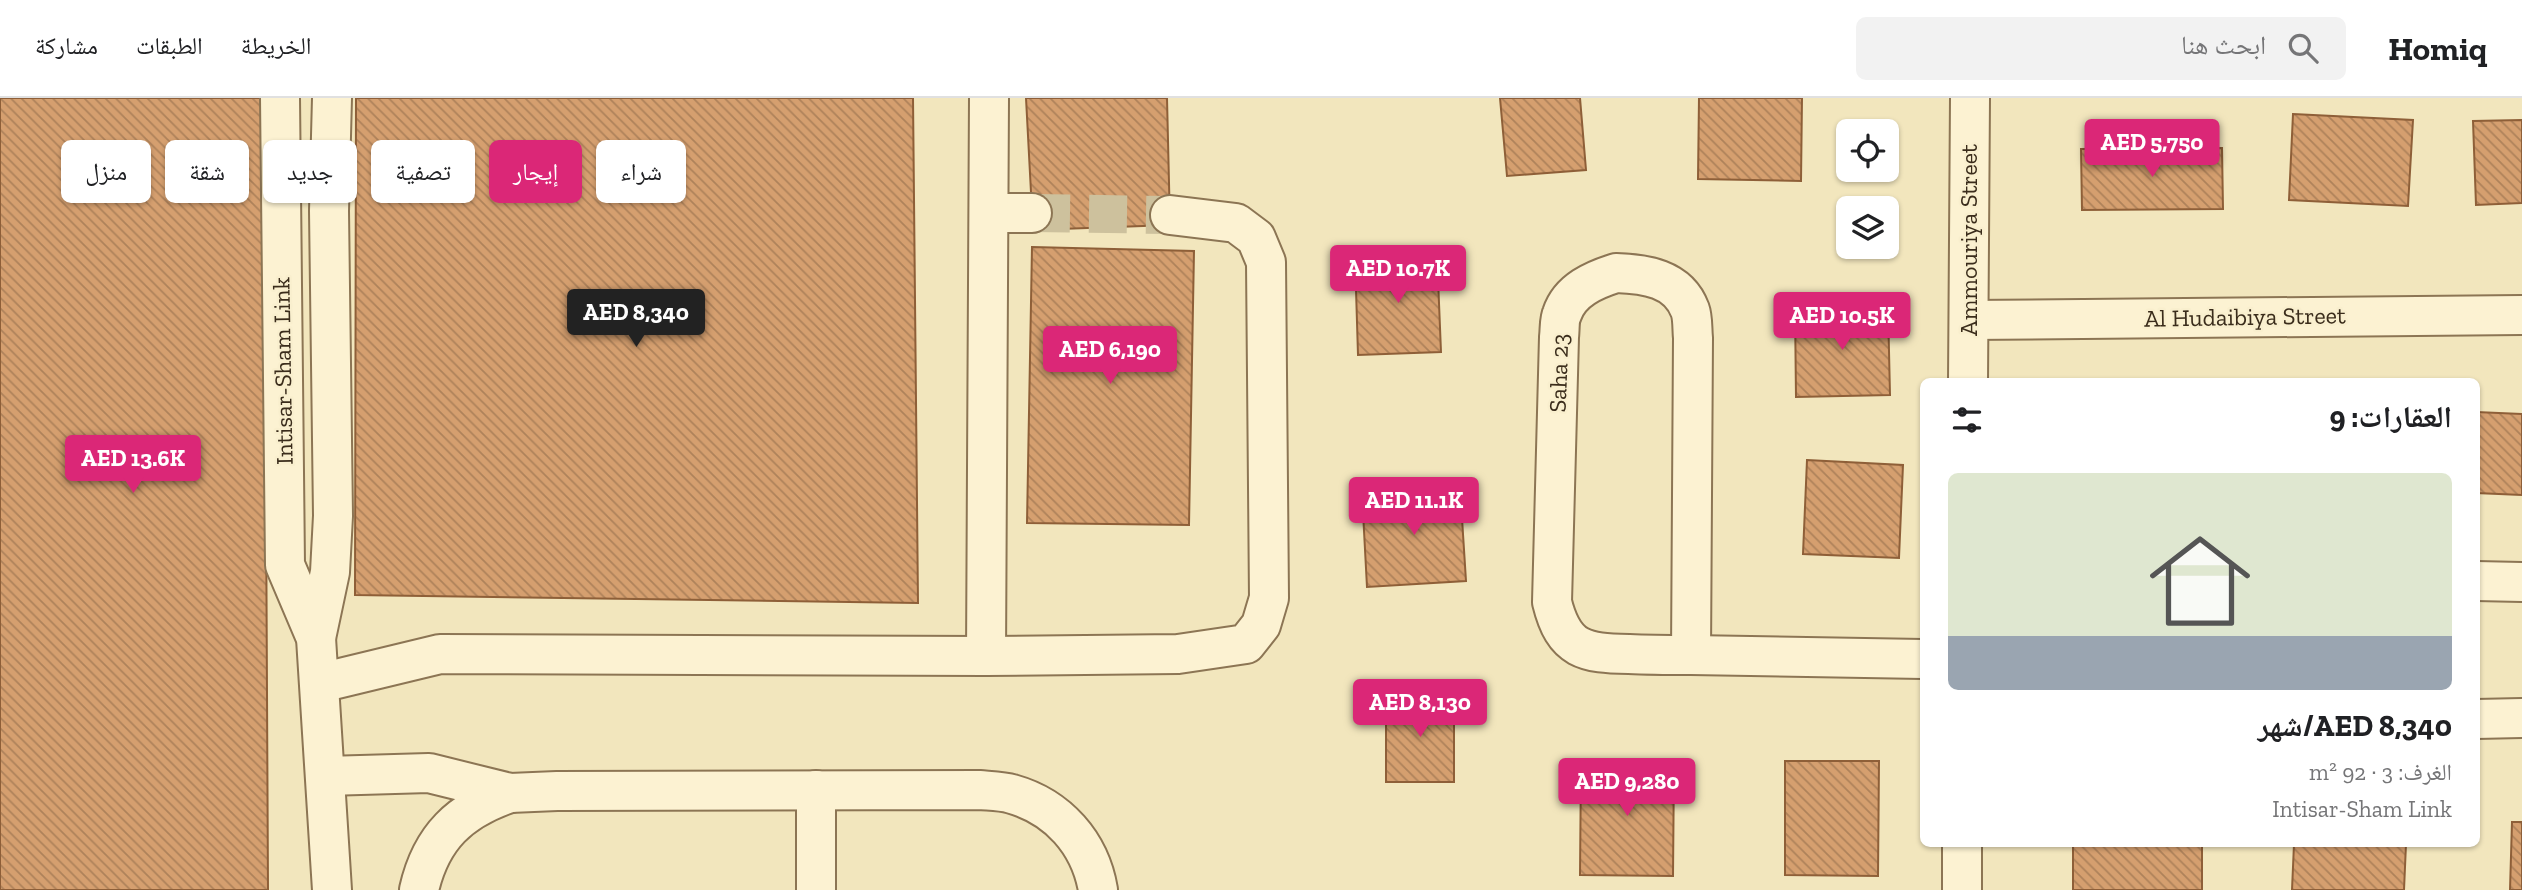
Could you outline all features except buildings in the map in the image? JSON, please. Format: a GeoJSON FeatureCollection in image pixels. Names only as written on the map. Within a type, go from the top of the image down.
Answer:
{"type":"FeatureCollection","features":[{"type":"Feature","properties":{"kind":"street","name":"Intisar-Sham Link"},"geometry":{"type":"LineString","coordinates":[[280,98],[285,565],[316,638]]}},
{"type":"Feature","properties":{"kind":"street","name":"Intisar-Sham Link"},"geometry":{"type":"LineString","coordinates":[[332,98],[329,211],[333,516],[330,572],[316,638],[332,890]]}},
{"type":"Feature","properties":{"kind":"street"},"geometry":{"type":"LineString","coordinates":[[986,656],[989,98]]}},
{"type":"Feature","properties":{"kind":"street","name":"Ammouriya Street"},"geometry":{"type":"LineString","coordinates":[[1968,378],[1970,98]]}},
{"type":"Feature","properties":{"kind":"street"},"geometry":{"type":"LineString","coordinates":[[989,213],[1032,213]]}},
{"type":"Feature","properties":{"kind":"street"},"geometry":{"type":"LineString","coordinates":[[320,683],[440,654],[986,656],[1178,653],[1246,644],[1261,625],[1269,598],[1266,262],[1256,238],[1236,223],[1170,215]]}},
{"type":"Feature","properties":{"kind":"street","name":"Saha 23"},"geometry":{"type":"LineString","coordinates":[[1690,655],[1693,338],[1690,310],[1667,282],[1646,274],[1616,273],[1594,280],[1574,295],[1562,314],[1552,602],[1556,618],[1566,633],[1578,647],[1594,653],[1690,655],[1920,659]]}},
{"type":"Feature","properties":{"kind":"street","name":"Al Hudaibiya Street"},"geometry":{"type":"LineString","coordinates":[[1969,320],[2522,315]]}},
{"type":"Feature","properties":{"kind":"street"},"geometry":{"type":"LineString","coordinates":[[2480,581],[2522,582]]}},
{"type":"Feature","properties":{"kind":"street"},"geometry":{"type":"LineString","coordinates":[[2480,719],[2522,718]]}},
{"type":"Feature","properties":{"kind":"street"},"geometry":{"type":"LineString","coordinates":[[326,776],[429,773],[510,793],[816,790],[979,790],[1010,793],[1038,803],[1063,821],[1082,844],[1095,871],[1098,890]]}},
{"type":"Feature","properties":{"kind":"street"},"geometry":{"type":"LineString","coordinates":[[816,790],[816,890]]}},
{"type":"Feature","properties":{"kind":"street"},"geometry":{"type":"LineString","coordinates":[[419,890],[433,850],[446,831],[465,814],[486,801],[510,793]]}},
{"type":"Feature","properties":{"kind":"street"},"geometry":{"type":"LineString","coordinates":[[1962,847],[1962,890]]}},
{"type":"Feature","properties":{"kind":"tunnel"},"geometry":{"type":"LineString","coordinates":[[1032,213],[1170,215]]}}]}
